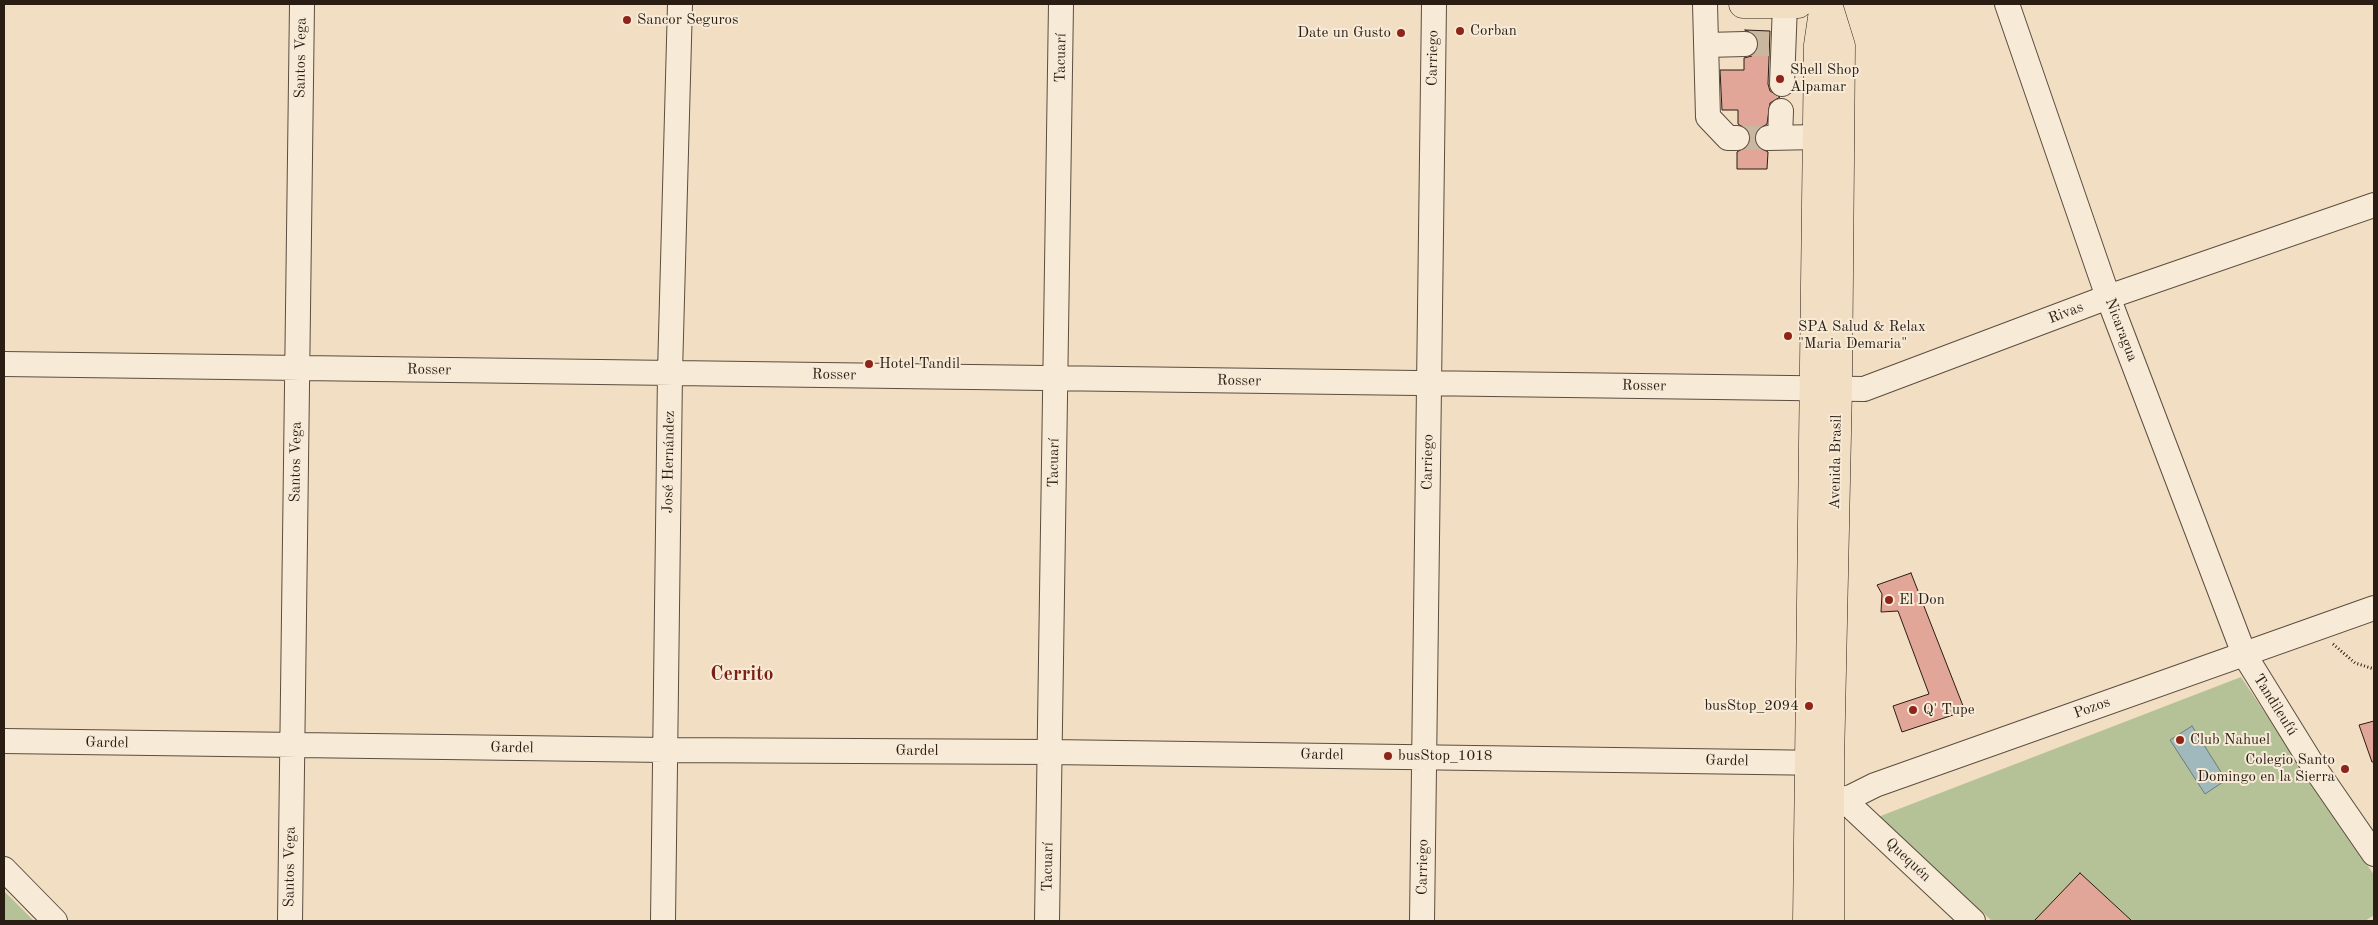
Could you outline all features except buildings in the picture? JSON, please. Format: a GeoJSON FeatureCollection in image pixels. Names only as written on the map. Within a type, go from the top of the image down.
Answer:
{"type":"FeatureCollection","features":[{"type":"Feature","properties":{"kind":"main road"},"geometry":{"type":"LineString","coordinates":[[1743,4],[1798,4]]}},
{"type":"Feature","properties":{"kind":"main road","name":"Avenida Brasil"},"geometry":{"type":"LineString","coordinates":[[1824,4],[1818,45],[1817,137],[1826,387]]}},
{"type":"Feature","properties":{"kind":"main road","name":"Avenida Brasil"},"geometry":{"type":"LineString","coordinates":[[1828,4],[1841,46],[1826,387],[1819,763],[1828,799],[1830,921]]}},
{"type":"Feature","properties":{"kind":"main road","name":"Avenida Brasil"},"geometry":{"type":"LineString","coordinates":[[1807,921],[1828,799]]}},
{"type":"Feature","properties":{"kind":"street","name":"Santos Vega"},"geometry":{"type":"LineString","coordinates":[[290,921],[302,4]]}},
{"type":"Feature","properties":{"kind":"street","name":"José Hernández"},"geometry":{"type":"LineString","coordinates":[[663,921],[670,373],[680,4]]}},
{"type":"Feature","properties":{"kind":"street","name":"Tacuarí"},"geometry":{"type":"LineString","coordinates":[[1047,921],[1061,4]]}},
{"type":"Feature","properties":{"kind":"street","name":"Carriego"},"geometry":{"type":"LineString","coordinates":[[1422,921],[1434,4]]}},
{"type":"Feature","properties":{"kind":"street"},"geometry":{"type":"LineString","coordinates":[[1705,4],[1708,116],[1728,138],[1738,138]]}},
{"type":"Feature","properties":{"kind":"street"},"geometry":{"type":"LineString","coordinates":[[1782,84],[1778,44],[1786,4]]}},
{"type":"Feature","properties":{"kind":"street","name":"Nicaragua"},"geometry":{"type":"LineString","coordinates":[[2007,4],[2108,297],[2244,654]]}},
{"type":"Feature","properties":{"kind":"street"},"geometry":{"type":"LineString","coordinates":[[1706,45],[1745,44]]}},
{"type":"Feature","properties":{"kind":"street"},"geometry":{"type":"LineString","coordinates":[[1778,44],[1818,45]]}},
{"type":"Feature","properties":{"kind":"street"},"geometry":{"type":"LineString","coordinates":[[1781,111],[1774,137],[1817,137]]}},
{"type":"Feature","properties":{"kind":"street","name":"Rivas"},"geometry":{"type":"LineString","coordinates":[[1826,387],[1871,388],[2108,297],[2374,205]]}},
{"type":"Feature","properties":{"kind":"street","name":"Rosser"},"geometry":{"type":"LineString","coordinates":[[4,364],[1429,384],[1826,387]]}},
{"type":"Feature","properties":{"kind":"street","name":"Pozos"},"geometry":{"type":"LineString","coordinates":[[1828,799],[1875,785],[2374,608]]}},
{"type":"Feature","properties":{"kind":"street","name":"Tandileufú"},"geometry":{"type":"LineString","coordinates":[[2244,654],[2312,764],[2374,854]]}},
{"type":"Feature","properties":{"kind":"street","name":"Gardel"},"geometry":{"type":"LineString","coordinates":[[4,741],[665,750],[1424,756],[1819,763]]}},
{"type":"Feature","properties":{"kind":"street","name":"Quequén"},"geometry":{"type":"LineString","coordinates":[[1828,799],[1973,921]]}},
{"type":"Feature","properties":{"kind":"street"},"geometry":{"type":"LineString","coordinates":[[4,869],[55,921]]}},
{"type":"Feature","properties":{"kind":"path"},"geometry":{"type":"LineString","coordinates":[[2326,625],[2330,642],[2355,663],[2374,669]]}},
{"type":"Feature","properties":{"kind":"green space","name":"Club Nahuel"},"geometry":{"type":"Polygon","coordinates":[[[2241,677],[2374,875],[2374,915],[2365,921],[1992,921],[1878,817],[2241,677]]]}},
{"type":"Feature","properties":{"kind":"green space"},"geometry":{"type":"Polygon","coordinates":[[[4,891],[34,921],[4,921],[4,891]]]}},
{"type":"Feature","properties":{"kind":"water"},"geometry":{"type":"Polygon","coordinates":[[[2192,726],[2226,780],[2205,794],[2170,740],[2192,726]]]}},
{"type":"Feature","properties":{"kind":"tunnel"},"geometry":{"type":"LineString","coordinates":[[1745,44],[1772,44]]}},
{"type":"Feature","properties":{"kind":"tunnel"},"geometry":{"type":"LineString","coordinates":[[1737,138],[1768,138]]}},
{"type":"Feature","properties":{"kind":"place","name":"Sancor Seguros"},"geometry":{"type":"Point","coordinates":[627,20]}},
{"type":"Feature","properties":{"kind":"place","name":"Corban"},"geometry":{"type":"Point","coordinates":[1460,31]}},
{"type":"Feature","properties":{"kind":"place","name":"Date un Gusto"},"geometry":{"type":"Point","coordinates":[1401,33]}},
{"type":"Feature","properties":{"kind":"place","name":"Shell Shop Alpamar"},"geometry":{"type":"Point","coordinates":[1780,79]}},
{"type":"Feature","properties":{"kind":"place","name":"SPA Salud & Relax \"Maria Demaria\""},"geometry":{"type":"Point","coordinates":[1788,336]}},
{"type":"Feature","properties":{"kind":"place","name":"Hotel Tandil"},"geometry":{"type":"Point","coordinates":[869,364]}},
{"type":"Feature","properties":{"kind":"place","name":"El Don"},"geometry":{"type":"Point","coordinates":[1889,600]}},
{"type":"Feature","properties":{"kind":"place","name":"busStop_2094"},"geometry":{"type":"Point","coordinates":[1809,706]}},
{"type":"Feature","properties":{"kind":"place","name":"Q' Tupe"},"geometry":{"type":"Point","coordinates":[1913,710]}},
{"type":"Feature","properties":{"kind":"place","name":"Club Nahuel"},"geometry":{"type":"Point","coordinates":[2180,740]}},
{"type":"Feature","properties":{"kind":"place","name":"busStop_1018"},"geometry":{"type":"Point","coordinates":[1388,756]}},
{"type":"Feature","properties":{"kind":"place","name":"Colegio Santo Domingo en la Sierra"},"geometry":{"type":"Point","coordinates":[2345,769]}},
{"type":"Feature","properties":{"kind":"district","name":"Cerrito"},"geometry":{"type":"Point","coordinates":[742,675]}}]}
